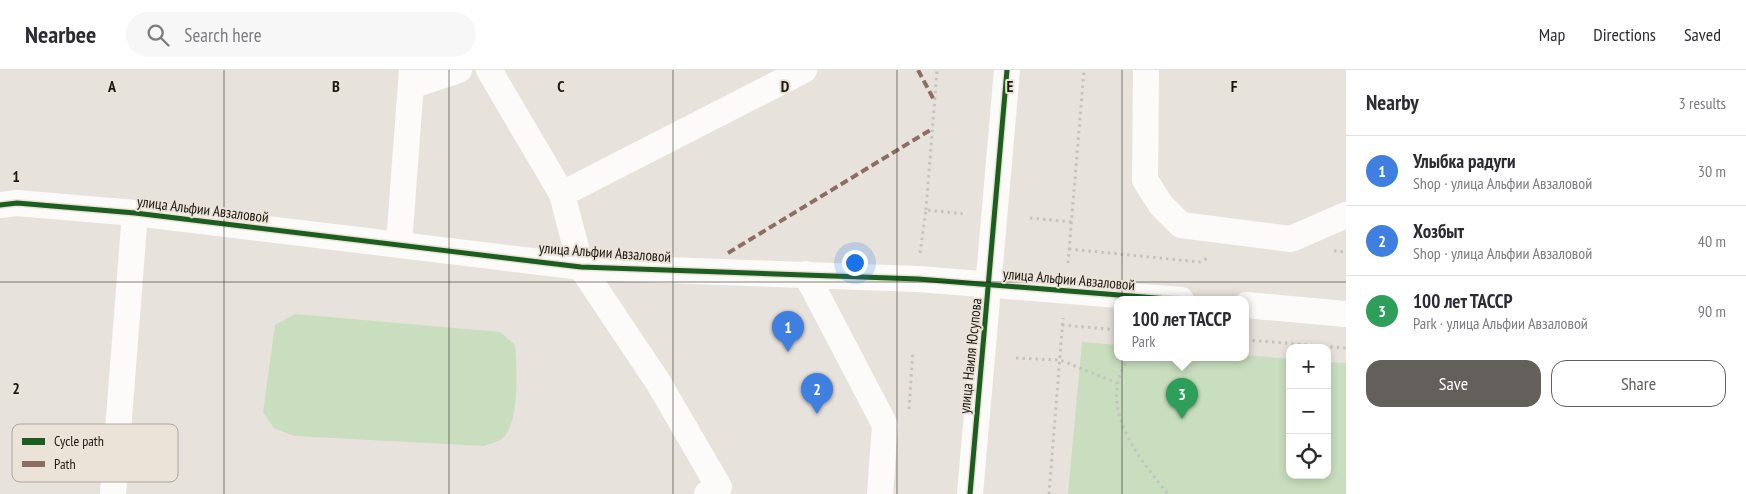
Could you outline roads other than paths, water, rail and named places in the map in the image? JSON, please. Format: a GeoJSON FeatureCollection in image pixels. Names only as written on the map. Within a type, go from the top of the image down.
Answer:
{"type":"FeatureCollection","features":[{"type":"Feature","properties":{"kind":"street"},"geometry":{"type":"LineString","coordinates":[[399,244],[411,78],[459,70]]}},
{"type":"Feature","properties":{"kind":"street"},"geometry":{"type":"LineString","coordinates":[[488,70],[562,194],[581,267],[658,382],[719,487],[707,494]]}},
{"type":"Feature","properties":{"kind":"street"},"geometry":{"type":"LineString","coordinates":[[562,194],[804,70]]}},
{"type":"Feature","properties":{"kind":"street","name":"улица Наиля Юсупова"},"geometry":{"type":"LineString","coordinates":[[970,494],[1007,70]]}},
{"type":"Feature","properties":{"kind":"street"},"geometry":{"type":"LineString","coordinates":[[1146,70],[1145,180],[1161,205],[1181,225],[1291,239],[1346,214]]}},
{"type":"Feature","properties":{"kind":"street","name":"улица Альфии Авзаловой"},"geometry":{"type":"LineString","coordinates":[[0,205],[17,203],[135,213],[581,267],[806,274],[1130,296]]}},
{"type":"Feature","properties":{"kind":"street"},"geometry":{"type":"LineString","coordinates":[[118,424],[135,213]]}},
{"type":"Feature","properties":{"kind":"street"},"geometry":{"type":"LineString","coordinates":[[806,274],[885,425],[880,494]]}},
{"type":"Feature","properties":{"kind":"street"},"geometry":{"type":"LineString","coordinates":[[1249,306],[1346,314]]}},
{"type":"Feature","properties":{"kind":"place","name":"Улыбка радуги"},"geometry":{"type":"Point","coordinates":[788,352]}},
{"type":"Feature","properties":{"kind":"place","name":"Хозбыт"},"geometry":{"type":"Point","coordinates":[817,414]}},
{"type":"Feature","properties":{"kind":"place","name":"100 лет ТАССР"},"geometry":{"type":"Point","coordinates":[1182,419]}}]}
